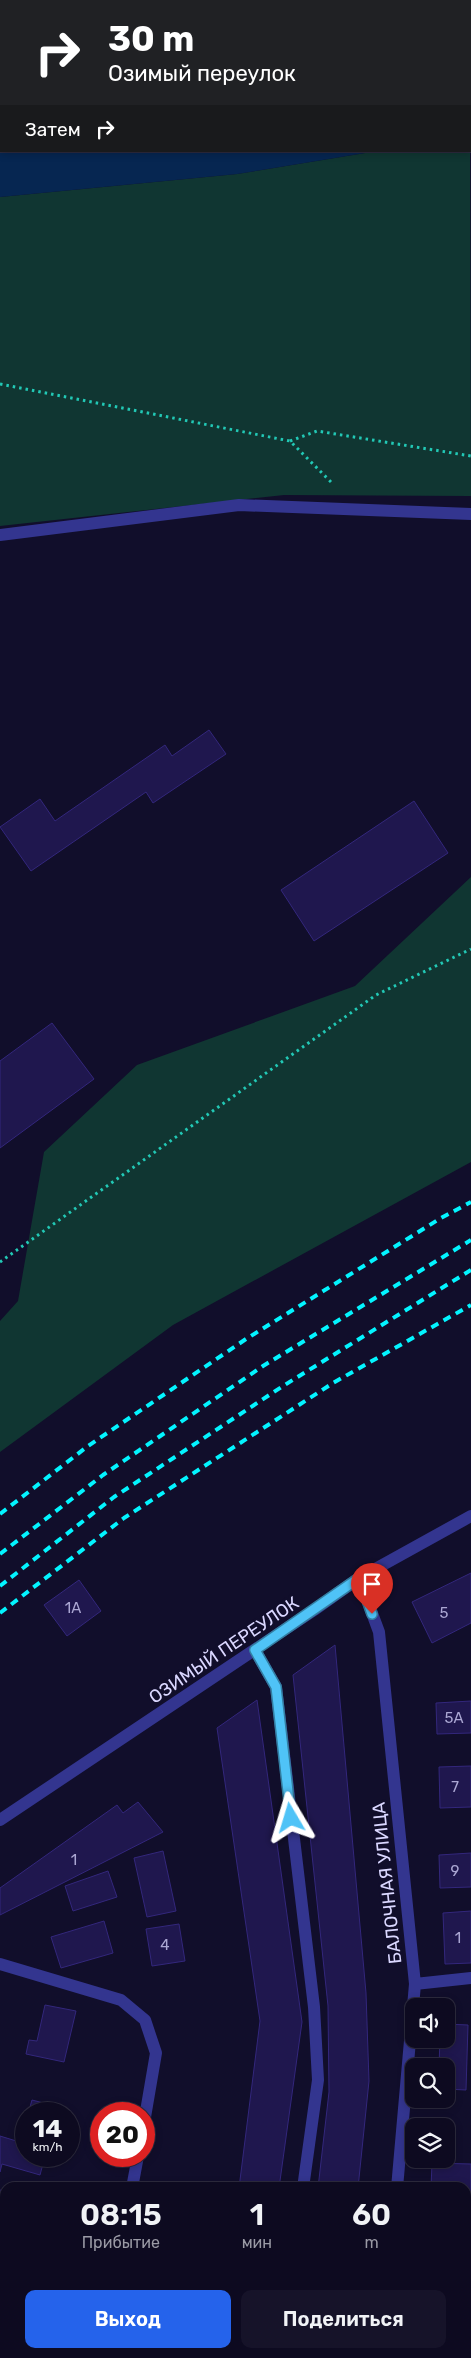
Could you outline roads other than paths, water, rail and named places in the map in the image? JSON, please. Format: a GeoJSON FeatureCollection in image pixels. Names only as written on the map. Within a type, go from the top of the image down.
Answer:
{"type":"FeatureCollection","features":[{"type":"Feature","properties":{"kind":"street"},"geometry":{"type":"LineString","coordinates":[[0,535],[239,506],[471,514]]}},
{"type":"Feature","properties":{"kind":"street","name":"ОЗИМЫЙ ПЕРЕУЛОК"},"geometry":{"type":"LineString","coordinates":[[0,1820],[255,1650],[359,1578],[471,1516]]}},
{"type":"Feature","properties":{"kind":"street","name":"БАЛОЧНАЯ УЛИЦА"},"geometry":{"type":"LineString","coordinates":[[359,1578],[379,1632],[415,1984],[398,2182]]}},
{"type":"Feature","properties":{"kind":"street"},"geometry":{"type":"LineString","coordinates":[[255,1650],[276,1687],[314,2007],[318,2080],[304,2182]]}},
{"type":"Feature","properties":{"kind":"street"},"geometry":{"type":"LineString","coordinates":[[0,1964],[121,2000],[145,2020],[156,2053],[148,2102]]}},
{"type":"Feature","properties":{"kind":"street"},"geometry":{"type":"LineString","coordinates":[[415,1984],[471,1978]]}},
{"type":"Feature","properties":{"kind":"street"},"geometry":{"type":"LineString","coordinates":[[133,2182],[136,2167]]}},
{"type":"Feature","properties":{"kind":"water"},"geometry":{"type":"Polygon","coordinates":[[[0,152],[371,152],[237,174],[0,197],[0,152]]]}},
{"type":"Feature","properties":{"kind":"railway"},"geometry":{"type":"LineString","coordinates":[[0,1514],[88,1446],[246,1339],[441,1218],[471,1202]]}},
{"type":"Feature","properties":{"kind":"railway"},"geometry":{"type":"LineString","coordinates":[[0,1554],[103,1475],[263,1366],[471,1240]]}},
{"type":"Feature","properties":{"kind":"railway"},"geometry":{"type":"LineString","coordinates":[[0,1586],[114,1497],[283,1386],[471,1270]]}},
{"type":"Feature","properties":{"kind":"railway"},"geometry":{"type":"LineString","coordinates":[[0,1613],[124,1518],[333,1383],[471,1305]]}}]}
